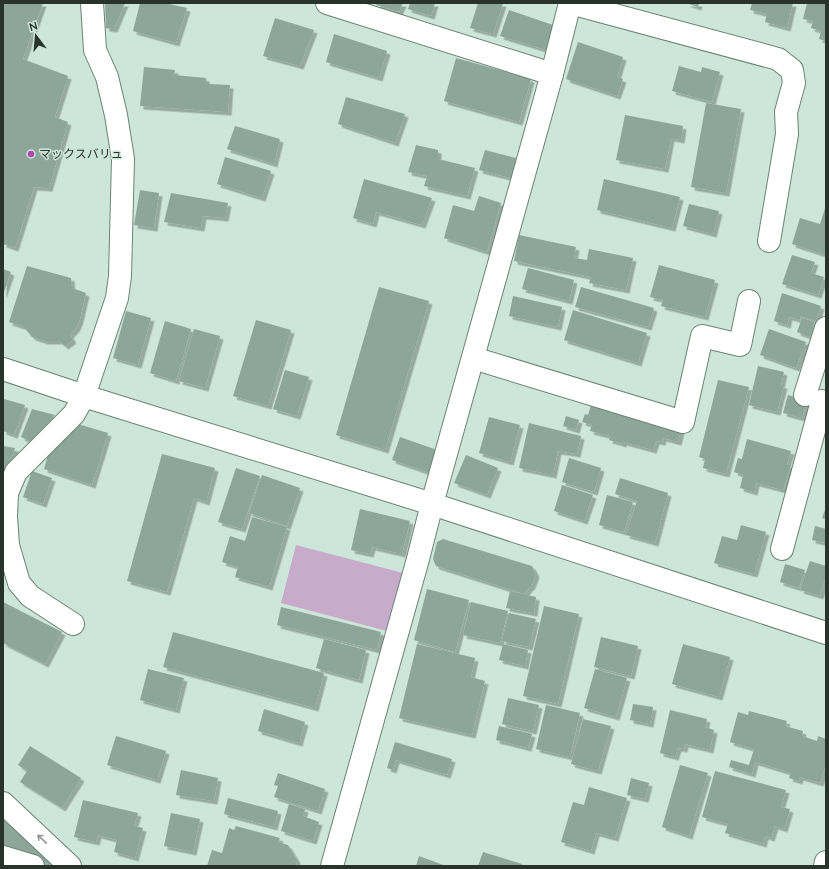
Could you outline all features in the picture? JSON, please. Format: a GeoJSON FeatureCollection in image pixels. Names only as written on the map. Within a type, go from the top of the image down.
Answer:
{"type":"FeatureCollection","features":[{"type":"Feature","properties":{"kind":"street"},"geometry":{"type":"LineString","coordinates":[[73,624],[30,596],[19,583],[8,545],[6,501],[7,493],[16,472],[74,414],[84,396],[117,298],[120,276],[123,159],[116,115],[107,77],[95,50],[92,3]]}},
{"type":"Feature","properties":{"kind":"street"},"geometry":{"type":"LineString","coordinates":[[327,3],[552,74]]}},
{"type":"Feature","properties":{"kind":"street"},"geometry":{"type":"LineString","coordinates":[[332,866],[552,74],[570,3],[778,59],[792,70],[794,83],[786,112],[787,134],[769,241]]}},
{"type":"Feature","properties":{"kind":"street"},"geometry":{"type":"LineString","coordinates":[[473,358],[683,422],[702,336],[740,345],[749,300]]}},
{"type":"Feature","properties":{"kind":"street"},"geometry":{"type":"LineString","coordinates":[[782,549],[826,328]]}},
{"type":"Feature","properties":{"kind":"street"},"geometry":{"type":"LineString","coordinates":[[3,369],[84,396],[432,504],[826,633]]}},
{"type":"Feature","properties":{"kind":"street"},"geometry":{"type":"LineString","coordinates":[[3,803],[70,866]]}},
{"type":"Feature","properties":{"kind":"street"},"geometry":{"type":"LineString","coordinates":[[3,857],[33,866]]}},
{"type":"Feature","properties":{"kind":"street"},"geometry":{"type":"LineString","coordinates":[[825,866],[826,862]]}},
{"type":"Feature","properties":{"kind":"shaded area"},"geometry":{"type":"Polygon","coordinates":[[[296,545],[403,573],[387,631],[281,603],[296,545]]]}},
{"type":"Feature","properties":{"kind":"building","name":"マックスバリュ"},"geometry":{"type":"Polygon","coordinates":[[[3,3],[43,3],[23,59],[68,76],[55,117],[68,122],[49,188],[34,187],[15,248],[3,244],[3,3]]]}},
{"type":"Feature","properties":{"kind":"building"},"geometry":{"type":"Polygon","coordinates":[[[105,3],[125,3],[114,29],[106,28],[105,3]]]}},
{"type":"Feature","properties":{"kind":"building"},"geometry":{"type":"Polygon","coordinates":[[[140,3],[165,3],[187,8],[176,43],[133,31],[140,3]]]}},
{"type":"Feature","properties":{"kind":"building"},"geometry":{"type":"Polygon","coordinates":[[[377,3],[403,3],[399,12],[376,5],[377,3]]]}},
{"type":"Feature","properties":{"kind":"building"},"geometry":{"type":"Polygon","coordinates":[[[410,3],[435,3],[431,16],[408,9],[410,3]]]}},
{"type":"Feature","properties":{"kind":"building"},"geometry":{"type":"Polygon","coordinates":[[[478,3],[503,3],[493,34],[470,28],[478,3]]]}},
{"type":"Feature","properties":{"kind":"building"},"geometry":{"type":"Polygon","coordinates":[[[686,3],[699,3],[698,7],[686,3]]]}},
{"type":"Feature","properties":{"kind":"building"},"geometry":{"type":"Polygon","coordinates":[[[752,3],[793,3],[787,28],[765,22],[767,14],[750,10],[752,3]]]}},
{"type":"Feature","properties":{"kind":"building"},"geometry":{"type":"Polygon","coordinates":[[[807,3],[826,4],[826,41],[819,39],[821,31],[811,28],[813,21],[803,19],[807,3]]]}},
{"type":"Feature","properties":{"kind":"building"},"geometry":{"type":"Polygon","coordinates":[[[509,10],[553,25],[546,50],[500,36],[509,10]]]}},
{"type":"Feature","properties":{"kind":"building"},"geometry":{"type":"Polygon","coordinates":[[[275,18],[314,30],[300,66],[263,56],[275,18]]]}},
{"type":"Feature","properties":{"kind":"building"},"geometry":{"type":"Polygon","coordinates":[[[334,34],[387,51],[379,78],[326,62],[334,34]]]}},
{"type":"Feature","properties":{"kind":"building"},"geometry":{"type":"Polygon","coordinates":[[[578,42],[623,57],[617,77],[623,79],[617,96],[566,79],[578,42]]]}},
{"type":"Feature","properties":{"kind":"building"},"geometry":{"type":"Polygon","coordinates":[[[456,58],[531,79],[519,122],[444,101],[456,58]]]}},
{"type":"Feature","properties":{"kind":"building"},"geometry":{"type":"Polygon","coordinates":[[[679,66],[701,72],[702,67],[720,72],[712,102],[672,91],[679,66]]]}},
{"type":"Feature","properties":{"kind":"building"},"geometry":{"type":"Polygon","coordinates":[[[144,67],[175,70],[174,75],[206,78],[207,84],[230,85],[228,112],[140,106],[144,67]]]}},
{"type":"Feature","properties":{"kind":"building"},"geometry":{"type":"Polygon","coordinates":[[[346,97],[405,114],[395,143],[338,124],[346,97]]]}},
{"type":"Feature","properties":{"kind":"building"},"geometry":{"type":"Polygon","coordinates":[[[706,103],[741,109],[726,193],[691,187],[706,103]]]}},
{"type":"Feature","properties":{"kind":"building"},"geometry":{"type":"Polygon","coordinates":[[[625,115],[683,126],[681,140],[671,138],[665,169],[616,160],[625,115]]]}},
{"type":"Feature","properties":{"kind":"building"},"geometry":{"type":"Polygon","coordinates":[[[235,126],[280,139],[274,164],[227,149],[235,126]]]}},
{"type":"Feature","properties":{"kind":"building"},"geometry":{"type":"Polygon","coordinates":[[[416,145],[438,150],[438,159],[475,168],[467,196],[424,186],[427,176],[408,172],[416,145]]]}},
{"type":"Feature","properties":{"kind":"building"},"geometry":{"type":"Polygon","coordinates":[[[485,150],[516,158],[511,178],[479,170],[485,150]]]}},
{"type":"Feature","properties":{"kind":"building"},"geometry":{"type":"Polygon","coordinates":[[[225,157],[271,171],[262,198],[217,184],[225,157]]]}},
{"type":"Feature","properties":{"kind":"building"},"geometry":{"type":"Polygon","coordinates":[[[364,179],[432,198],[422,225],[376,212],[373,224],[353,218],[364,179]]]}},
{"type":"Feature","properties":{"kind":"building"},"geometry":{"type":"Polygon","coordinates":[[[604,179],[680,197],[672,228],[597,210],[604,179]]]}},
{"type":"Feature","properties":{"kind":"building"},"geometry":{"type":"Polygon","coordinates":[[[140,190],[159,193],[154,228],[134,225],[140,190]]]}},
{"type":"Feature","properties":{"kind":"building"},"geometry":{"type":"Polygon","coordinates":[[[171,193],[228,203],[225,218],[203,216],[201,228],[164,222],[171,193]]]}},
{"type":"Feature","properties":{"kind":"building"},"geometry":{"type":"Polygon","coordinates":[[[479,196],[501,203],[487,252],[444,238],[453,205],[474,211],[479,196]]]}},
{"type":"Feature","properties":{"kind":"building"},"geometry":{"type":"Polygon","coordinates":[[[689,204],[719,211],[713,234],[683,226],[689,204]]]}},
{"type":"Feature","properties":{"kind":"building"},"geometry":{"type":"Polygon","coordinates":[[[826,205],[826,255],[792,244],[800,218],[820,224],[826,205]]]}},
{"type":"Feature","properties":{"kind":"building"},"geometry":{"type":"Polygon","coordinates":[[[519,235],[576,247],[574,258],[587,260],[589,249],[633,258],[626,290],[589,283],[591,277],[514,261],[519,235]]]}},
{"type":"Feature","properties":{"kind":"building"},"geometry":{"type":"Polygon","coordinates":[[[792,255],[815,262],[811,273],[824,277],[818,295],[782,284],[792,255]]]}},
{"type":"Feature","properties":{"kind":"building"},"geometry":{"type":"Polygon","coordinates":[[[659,265],[715,280],[705,317],[661,306],[663,300],[650,297],[659,265]]]}},
{"type":"Feature","properties":{"kind":"building"},"geometry":{"type":"Polygon","coordinates":[[[27,266],[71,278],[72,288],[86,293],[77,327],[70,335],[73,340],[65,346],[59,341],[45,341],[32,337],[24,327],[9,322],[27,266]]]}},
{"type":"Feature","properties":{"kind":"building"},"geometry":{"type":"Polygon","coordinates":[[[528,268],[574,280],[569,301],[522,289],[528,268]]]}},
{"type":"Feature","properties":{"kind":"building"},"geometry":{"type":"Polygon","coordinates":[[[3,269],[11,272],[3,295],[3,269]]]}},
{"type":"Feature","properties":{"kind":"building"},"geometry":{"type":"Polygon","coordinates":[[[379,287],[429,301],[385,450],[336,435],[379,287]]]}},
{"type":"Feature","properties":{"kind":"building"},"geometry":{"type":"Polygon","coordinates":[[[581,287],[654,308],[648,327],[575,307],[581,287]]]}},
{"type":"Feature","properties":{"kind":"building"},"geometry":{"type":"Polygon","coordinates":[[[782,293],[821,306],[816,321],[801,316],[800,320],[789,317],[787,325],[774,321],[782,293]]]}},
{"type":"Feature","properties":{"kind":"building"},"geometry":{"type":"Polygon","coordinates":[[[513,296],[562,307],[558,327],[509,316],[513,296]]]}},
{"type":"Feature","properties":{"kind":"building"},"geometry":{"type":"Polygon","coordinates":[[[573,310],[647,333],[638,363],[564,340],[573,310]]]}},
{"type":"Feature","properties":{"kind":"building"},"geometry":{"type":"Polygon","coordinates":[[[126,311],[151,318],[138,365],[113,358],[126,311]]]}},
{"type":"Feature","properties":{"kind":"building"},"geometry":{"type":"Polygon","coordinates":[[[802,318],[815,322],[810,337],[797,332],[802,318]]]}},
{"type":"Feature","properties":{"kind":"building"},"geometry":{"type":"Polygon","coordinates":[[[256,320],[291,330],[268,406],[233,396],[256,320]]]}},
{"type":"Feature","properties":{"kind":"building"},"geometry":{"type":"Polygon","coordinates":[[[165,321],[191,329],[176,381],[150,373],[165,321]]]}},
{"type":"Feature","properties":{"kind":"building"},"geometry":{"type":"Polygon","coordinates":[[[194,329],[220,336],[205,388],[179,381],[194,329]]]}},
{"type":"Feature","properties":{"kind":"building"},"geometry":{"type":"Polygon","coordinates":[[[769,329],[806,342],[796,368],[760,355],[769,329]]]}},
{"type":"Feature","properties":{"kind":"building"},"geometry":{"type":"Polygon","coordinates":[[[758,366],[784,372],[781,385],[784,385],[777,412],[749,405],[758,366]]]}},
{"type":"Feature","properties":{"kind":"building"},"geometry":{"type":"Polygon","coordinates":[[[285,370],[309,377],[297,416],[273,409],[285,370]]]}},
{"type":"Feature","properties":{"kind":"building"},"geometry":{"type":"Polygon","coordinates":[[[718,380],[749,387],[726,474],[703,468],[705,459],[699,457],[718,380]]]}},
{"type":"Feature","properties":{"kind":"building"},"geometry":{"type":"Polygon","coordinates":[[[788,395],[807,401],[802,418],[783,413],[788,395]]]}},
{"type":"Feature","properties":{"kind":"building"},"geometry":{"type":"Polygon","coordinates":[[[4,399],[25,405],[14,435],[3,431],[4,399]]]}},
{"type":"Feature","properties":{"kind":"building"},"geometry":{"type":"Polygon","coordinates":[[[592,402],[682,426],[678,442],[663,438],[662,442],[656,441],[653,450],[609,440],[610,436],[590,431],[592,425],[582,422],[585,414],[588,415],[592,402]]]}},
{"type":"Feature","properties":{"kind":"building"},"geometry":{"type":"Polygon","coordinates":[[[32,409],[55,415],[30,441],[21,437],[32,409]]]}},
{"type":"Feature","properties":{"kind":"building"},"geometry":{"type":"Polygon","coordinates":[[[566,416],[579,420],[576,430],[563,426],[566,416]]]}},
{"type":"Feature","properties":{"kind":"building"},"geometry":{"type":"Polygon","coordinates":[[[489,417],[520,425],[510,462],[479,453],[489,417]]]}},
{"type":"Feature","properties":{"kind":"building"},"geometry":{"type":"Polygon","coordinates":[[[529,423],[581,436],[577,454],[558,451],[553,475],[519,468],[529,423]]]}},
{"type":"Feature","properties":{"kind":"building"},"geometry":{"type":"Polygon","coordinates":[[[78,424],[108,433],[92,485],[44,469],[49,452],[78,424]]]}},
{"type":"Feature","properties":{"kind":"building"},"geometry":{"type":"Polygon","coordinates":[[[400,437],[440,451],[433,474],[392,460],[400,437]]]}},
{"type":"Feature","properties":{"kind":"building"},"geometry":{"type":"Polygon","coordinates":[[[747,439],[791,451],[787,464],[791,465],[783,490],[756,483],[754,492],[740,488],[743,475],[734,472],[738,458],[742,459],[747,439]]]}},
{"type":"Feature","properties":{"kind":"building"},"geometry":{"type":"Polygon","coordinates":[[[3,446],[15,448],[4,477],[3,477],[3,446]]]}},
{"type":"Feature","properties":{"kind":"building"},"geometry":{"type":"Polygon","coordinates":[[[162,454],[215,468],[206,502],[194,498],[167,592],[127,581],[162,454]]]}},
{"type":"Feature","properties":{"kind":"building"},"geometry":{"type":"Polygon","coordinates":[[[466,455],[498,468],[487,495],[454,483],[466,455]]]}},
{"type":"Feature","properties":{"kind":"building"},"geometry":{"type":"Polygon","coordinates":[[[569,458],[601,468],[594,492],[562,482],[569,458]]]}},
{"type":"Feature","properties":{"kind":"building"},"geometry":{"type":"Polygon","coordinates":[[[236,468],[260,476],[242,529],[218,522],[236,468]]]}},
{"type":"Feature","properties":{"kind":"building"},"geometry":{"type":"Polygon","coordinates":[[[32,471],[52,478],[43,504],[23,497],[32,471]]]}},
{"type":"Feature","properties":{"kind":"building"},"geometry":{"type":"Polygon","coordinates":[[[262,475],[300,488],[287,526],[249,513],[262,475]]]}},
{"type":"Feature","properties":{"kind":"building"},"geometry":{"type":"Polygon","coordinates":[[[620,478],[668,493],[655,543],[626,535],[637,501],[615,494],[620,478]]]}},
{"type":"Feature","properties":{"kind":"building"},"geometry":{"type":"Polygon","coordinates":[[[562,485],[593,495],[584,521],[554,511],[562,485]]]}},
{"type":"Feature","properties":{"kind":"building"},"geometry":{"type":"Polygon","coordinates":[[[607,495],[633,502],[624,532],[599,525],[607,495]]]}},
{"type":"Feature","properties":{"kind":"building"},"geometry":{"type":"Polygon","coordinates":[[[826,507],[826,519],[822,518],[826,507]]]}},
{"type":"Feature","properties":{"kind":"building"},"geometry":{"type":"Polygon","coordinates":[[[360,509],[410,521],[402,554],[372,547],[370,554],[351,550],[360,509]]]}},
{"type":"Feature","properties":{"kind":"building"},"geometry":{"type":"Polygon","coordinates":[[[252,517],[287,527],[269,587],[235,577],[238,567],[222,562],[230,536],[245,541],[252,517]]]}},
{"type":"Feature","properties":{"kind":"building"},"geometry":{"type":"Polygon","coordinates":[[[741,525],[766,532],[754,574],[714,563],[722,536],[737,540],[741,525]]]}},
{"type":"Feature","properties":{"kind":"building"},"geometry":{"type":"Polygon","coordinates":[[[815,526],[826,529],[826,543],[812,540],[815,526]]]}},
{"type":"Feature","properties":{"kind":"building"},"geometry":{"type":"Polygon","coordinates":[[[443,539],[532,566],[536,574],[532,585],[524,594],[436,566],[433,559],[437,542],[443,539]]]}},
{"type":"Feature","properties":{"kind":"building"},"geometry":{"type":"Polygon","coordinates":[[[810,561],[826,566],[826,575],[820,596],[800,590],[810,561]]]}},
{"type":"Feature","properties":{"kind":"building"},"geometry":{"type":"Polygon","coordinates":[[[785,564],[805,570],[799,588],[780,582],[785,564]]]}},
{"type":"Feature","properties":{"kind":"building"},"geometry":{"type":"Polygon","coordinates":[[[427,589],[469,600],[455,652],[414,640],[427,589]]]}},
{"type":"Feature","properties":{"kind":"building"},"geometry":{"type":"Polygon","coordinates":[[[510,591],[536,597],[534,613],[506,608],[510,591]]]}},
{"type":"Feature","properties":{"kind":"building"},"geometry":{"type":"Polygon","coordinates":[[[3,602],[62,632],[45,664],[3,643],[3,602]]]}},
{"type":"Feature","properties":{"kind":"building"},"geometry":{"type":"Polygon","coordinates":[[[471,602],[508,611],[500,643],[463,635],[471,602]]]}},
{"type":"Feature","properties":{"kind":"building"},"geometry":{"type":"Polygon","coordinates":[[[544,606],[579,614],[558,704],[523,696],[544,606]]]}},
{"type":"Feature","properties":{"kind":"building"},"geometry":{"type":"Polygon","coordinates":[[[281,607],[381,632],[377,650],[277,625],[281,607]]]}},
{"type":"Feature","properties":{"kind":"building"},"geometry":{"type":"Polygon","coordinates":[[[509,613],[536,619],[529,647],[502,641],[509,613]]]}},
{"type":"Feature","properties":{"kind":"building"},"geometry":{"type":"Polygon","coordinates":[[[173,632],[324,673],[315,708],[163,667],[173,632]]]}},
{"type":"Feature","properties":{"kind":"building"},"geometry":{"type":"Polygon","coordinates":[[[601,637],[638,646],[631,676],[594,667],[601,637]]]}},
{"type":"Feature","properties":{"kind":"building"},"geometry":{"type":"Polygon","coordinates":[[[324,639],[366,650],[359,680],[316,668],[324,639]]]}},
{"type":"Feature","properties":{"kind":"building"},"geometry":{"type":"Polygon","coordinates":[[[417,644],[475,658],[471,677],[485,681],[472,735],[399,718],[417,644]]]}},
{"type":"Feature","properties":{"kind":"building"},"geometry":{"type":"Polygon","coordinates":[[[503,644],[528,650],[525,666],[499,660],[503,644]]]}},
{"type":"Feature","properties":{"kind":"building"},"geometry":{"type":"Polygon","coordinates":[[[683,644],[730,657],[719,697],[672,684],[683,644]]]}},
{"type":"Feature","properties":{"kind":"building"},"geometry":{"type":"Polygon","coordinates":[[[148,669],[184,678],[176,710],[140,700],[148,669]]]}},
{"type":"Feature","properties":{"kind":"building"},"geometry":{"type":"Polygon","coordinates":[[[595,669],[627,678],[616,717],[584,708],[595,669]]]}},
{"type":"Feature","properties":{"kind":"building"},"geometry":{"type":"Polygon","coordinates":[[[508,698],[539,705],[533,731],[502,724],[508,698]]]}},
{"type":"Feature","properties":{"kind":"building"},"geometry":{"type":"Polygon","coordinates":[[[633,704],[653,707],[650,724],[630,720],[633,704]]]}},
{"type":"Feature","properties":{"kind":"building"},"geometry":{"type":"Polygon","coordinates":[[[546,705],[580,713],[570,757],[536,749],[546,705]]]}},
{"type":"Feature","properties":{"kind":"building"},"geometry":{"type":"Polygon","coordinates":[[[264,709],[305,722],[299,743],[258,731],[264,709]]]}},
{"type":"Feature","properties":{"kind":"building"},"geometry":{"type":"Polygon","coordinates":[[[670,710],[707,719],[705,727],[714,730],[710,750],[685,744],[684,749],[678,748],[675,757],[660,753],[670,710]]]}},
{"type":"Feature","properties":{"kind":"building"},"geometry":{"type":"Polygon","coordinates":[[[749,711],[787,721],[785,726],[803,731],[802,736],[817,741],[818,736],[826,739],[826,764],[820,783],[800,777],[799,781],[789,778],[791,773],[755,762],[752,774],[729,767],[731,760],[749,765],[754,749],[730,742],[738,712],[748,715],[749,711]]]}},
{"type":"Feature","properties":{"kind":"building"},"geometry":{"type":"Polygon","coordinates":[[[583,719],[611,726],[598,771],[571,764],[583,719]]]}},
{"type":"Feature","properties":{"kind":"building"},"geometry":{"type":"Polygon","coordinates":[[[499,726],[532,734],[528,748],[496,740],[499,726]]]}},
{"type":"Feature","properties":{"kind":"building"},"geometry":{"type":"Polygon","coordinates":[[[116,736],[166,751],[157,780],[107,765],[116,736]]]}},
{"type":"Feature","properties":{"kind":"building"},"geometry":{"type":"Polygon","coordinates":[[[395,742],[452,759],[447,775],[396,760],[393,770],[387,768],[395,742]]]}},
{"type":"Feature","properties":{"kind":"building"},"geometry":{"type":"Polygon","coordinates":[[[30,746],[81,778],[62,808],[20,782],[27,771],[18,765],[30,746]]]}},
{"type":"Feature","properties":{"kind":"building"},"geometry":{"type":"Polygon","coordinates":[[[680,765],[708,773],[689,836],[662,827],[680,765]]]}},
{"type":"Feature","properties":{"kind":"building"},"geometry":{"type":"Polygon","coordinates":[[[181,770],[218,778],[214,801],[176,795],[181,770]]]}},
{"type":"Feature","properties":{"kind":"building"},"geometry":{"type":"Polygon","coordinates":[[[715,771],[786,790],[781,807],[790,809],[784,829],[775,826],[771,838],[765,836],[763,844],[725,833],[728,824],[702,817],[715,771]]]}},
{"type":"Feature","properties":{"kind":"building"},"geometry":{"type":"Polygon","coordinates":[[[278,773],[325,789],[318,811],[274,797],[278,786],[274,785],[278,773]]]}},
{"type":"Feature","properties":{"kind":"building"},"geometry":{"type":"Polygon","coordinates":[[[631,778],[649,783],[645,799],[627,795],[631,778]]]}},
{"type":"Feature","properties":{"kind":"building"},"geometry":{"type":"Polygon","coordinates":[[[589,787],[627,798],[615,838],[596,833],[591,851],[561,842],[573,802],[584,805],[589,787]]]}},
{"type":"Feature","properties":{"kind":"building"},"geometry":{"type":"Polygon","coordinates":[[[228,798],[278,811],[274,827],[224,814],[228,798]]]}},
{"type":"Feature","properties":{"kind":"building"},"geometry":{"type":"Polygon","coordinates":[[[83,800],[138,813],[134,826],[143,828],[135,858],[114,852],[117,840],[98,835],[96,842],[74,837],[83,800]]]}},
{"type":"Feature","properties":{"kind":"building"},"geometry":{"type":"Polygon","coordinates":[[[289,804],[305,809],[303,816],[319,822],[313,841],[281,831],[289,804]]]}},
{"type":"Feature","properties":{"kind":"building"},"geometry":{"type":"Polygon","coordinates":[[[171,813],[200,819],[193,852],[164,846],[171,813]]]}},
{"type":"Feature","properties":{"kind":"building"},"geometry":{"type":"Polygon","coordinates":[[[3,819],[57,866],[3,851],[3,819]]]}},
{"type":"Feature","properties":{"kind":"building"},"geometry":{"type":"Polygon","coordinates":[[[236,826],[280,838],[278,842],[288,845],[297,860],[296,866],[207,866],[212,850],[222,853],[229,828],[234,830],[236,826]]]}},
{"type":"Feature","properties":{"kind":"building"},"geometry":{"type":"Polygon","coordinates":[[[483,852],[522,864],[522,866],[478,866],[483,852]]]}},
{"type":"Feature","properties":{"kind":"building"},"geometry":{"type":"Polygon","coordinates":[[[419,856],[446,866],[416,866],[419,856]]]}},
{"type":"Feature","properties":{"kind":"place","name":"マックスバリュ"},"geometry":{"type":"Point","coordinates":[31,154]}}]}
